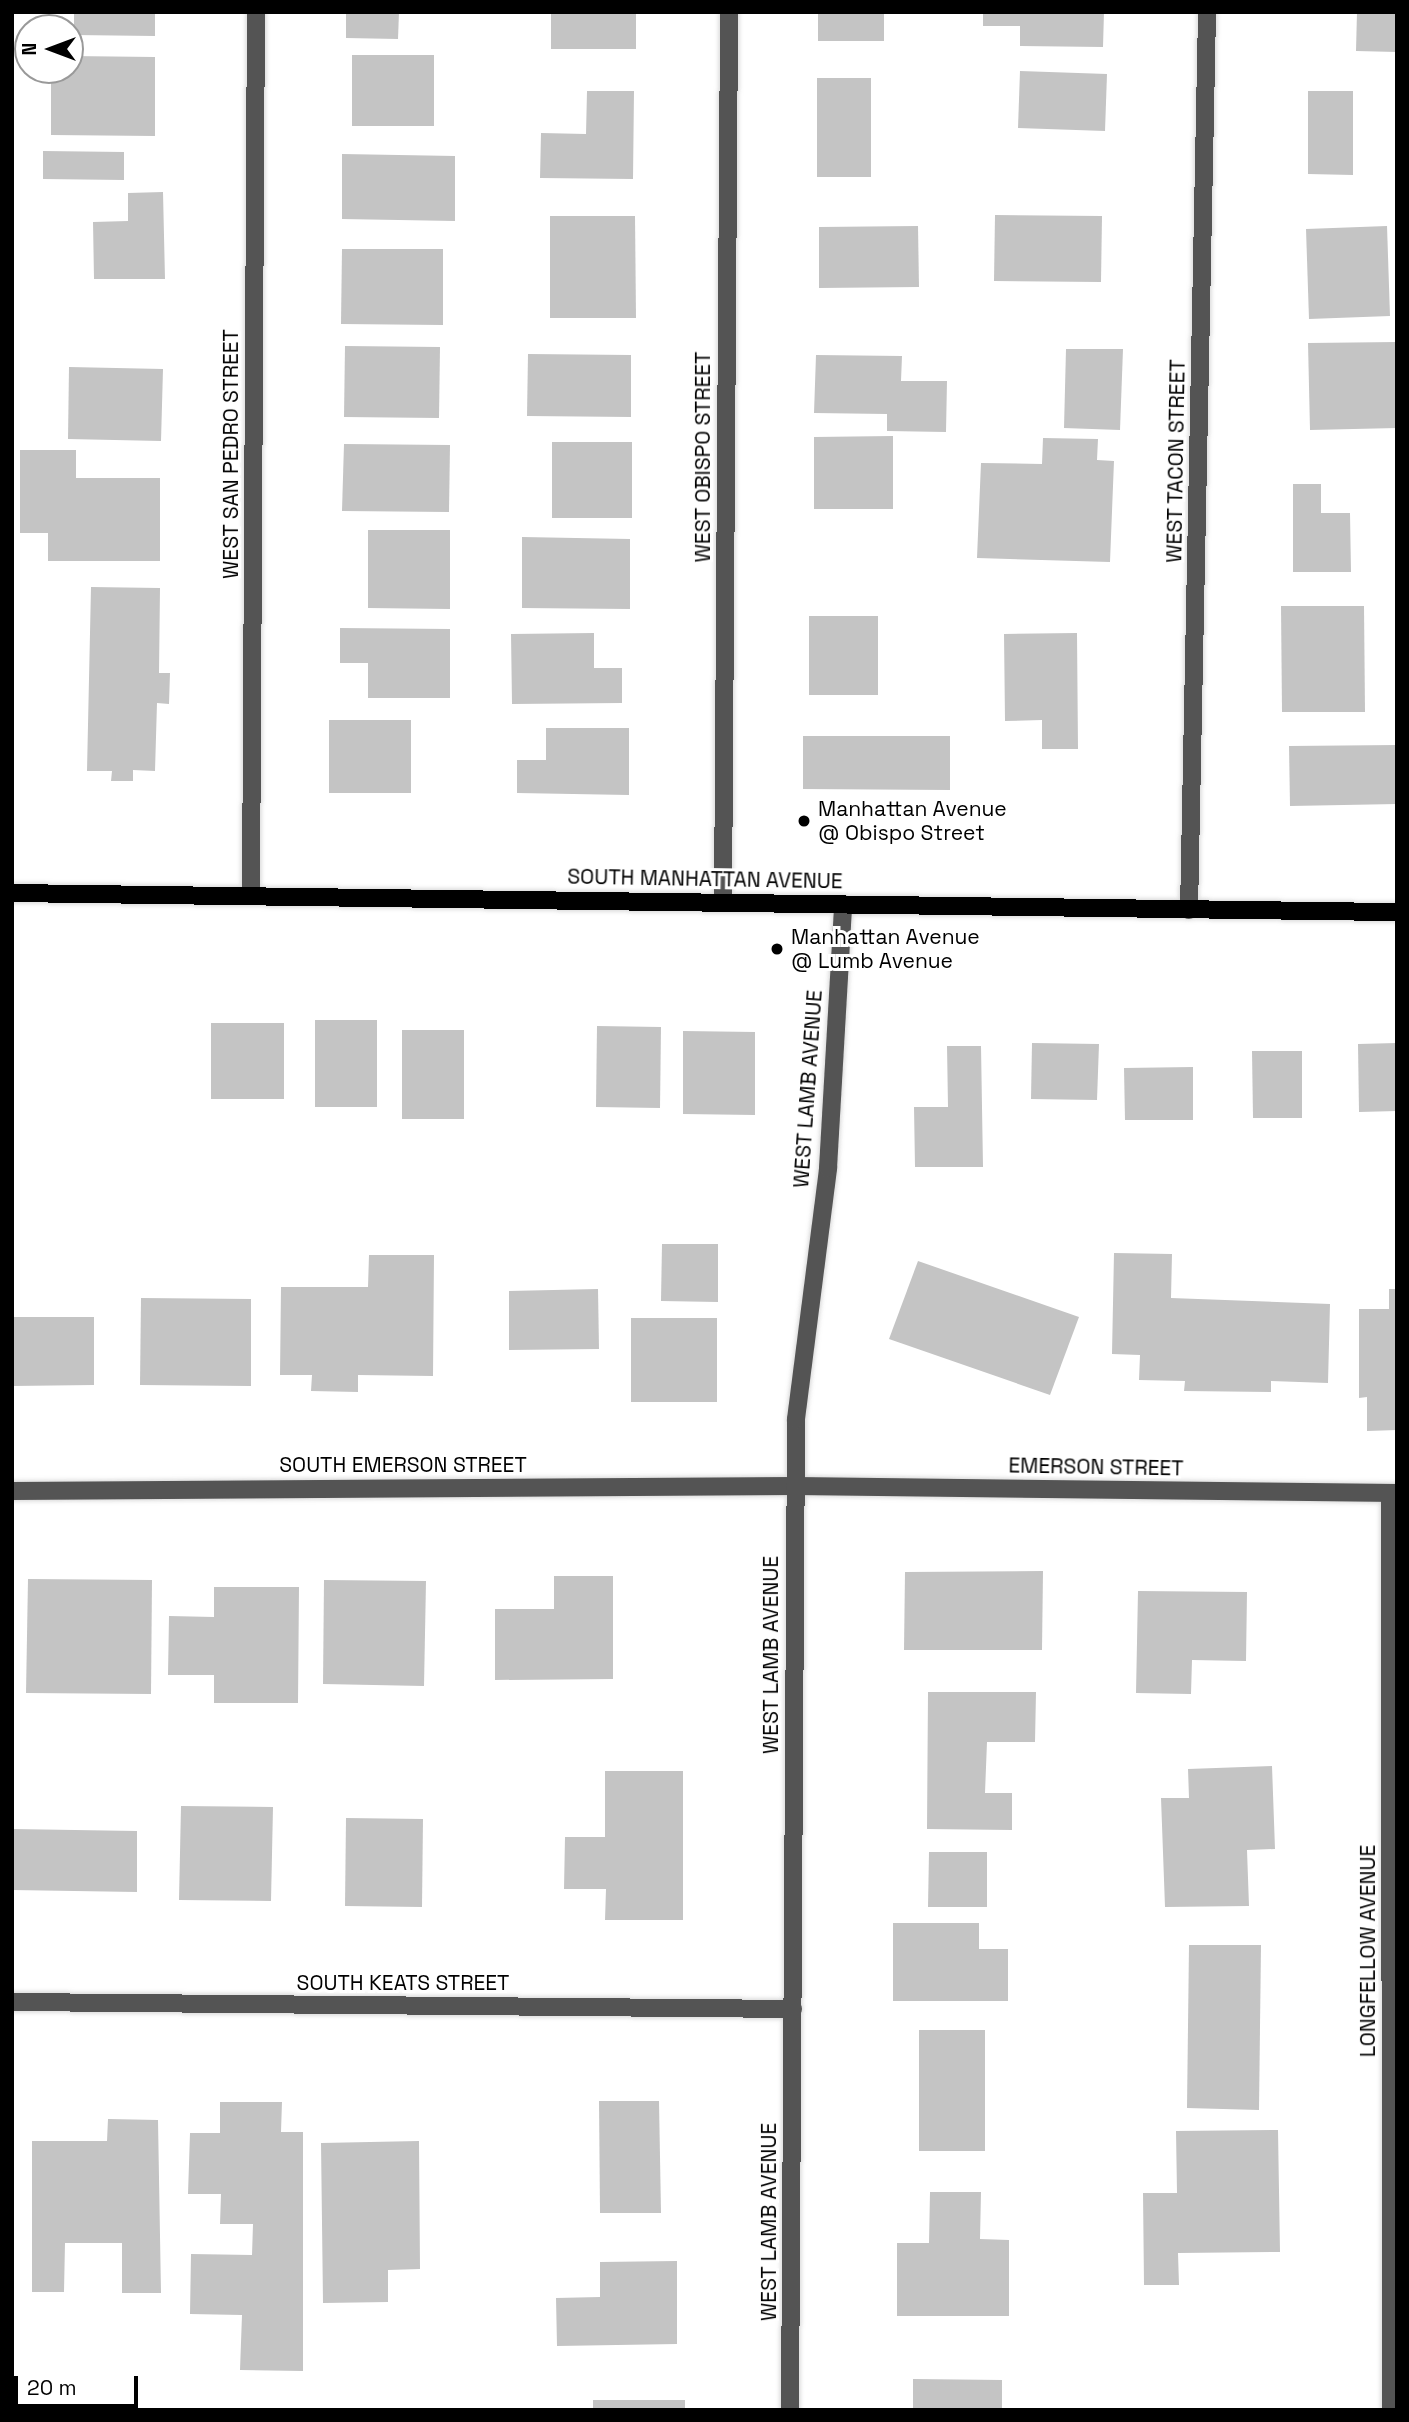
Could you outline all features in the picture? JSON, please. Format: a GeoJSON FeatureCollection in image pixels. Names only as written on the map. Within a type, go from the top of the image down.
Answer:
{"type":"FeatureCollection","features":[{"type":"Feature","properties":{"kind":"main road","name":"SOUTH MANHATTAN AVENUE"},"geometry":{"type":"LineString","coordinates":[[12,893],[1397,912]]}},
{"type":"Feature","properties":{"kind":"street","name":"WEST SAN PEDRO STREET"},"geometry":{"type":"LineString","coordinates":[[251,896],[256,12]]}},
{"type":"Feature","properties":{"kind":"street","name":"WEST OBISPO STREET"},"geometry":{"type":"LineString","coordinates":[[723,902],[729,12]]}},
{"type":"Feature","properties":{"kind":"street","name":"WEST TACON STREET"},"geometry":{"type":"LineString","coordinates":[[1189,910],[1207,12]]}},
{"type":"Feature","properties":{"kind":"street","name":"WEST LAMB AVENUE"},"geometry":{"type":"LineString","coordinates":[[790,2410],[796,1419],[828,1168],[843,904]]}},
{"type":"Feature","properties":{"kind":"street","name":"SOUTH EMERSON STREET"},"geometry":{"type":"LineString","coordinates":[[12,1491],[795,1486]]}},
{"type":"Feature","properties":{"kind":"street","name":"EMERSON STREET"},"geometry":{"type":"LineString","coordinates":[[795,1486],[1393,1493]]}},
{"type":"Feature","properties":{"kind":"street","name":"LONGFELLOW AVENUE"},"geometry":{"type":"LineString","coordinates":[[1391,2410],[1393,1493]]}},
{"type":"Feature","properties":{"kind":"street","name":"SOUTH KEATS STREET"},"geometry":{"type":"LineString","coordinates":[[12,2002],[793,2008]]}},
{"type":"Feature","properties":{"kind":"building"},"geometry":{"type":"Polygon","coordinates":[[[155,12],[155,36],[84,35],[84,14],[74,14],[155,12]]]}},
{"type":"Feature","properties":{"kind":"building"},"geometry":{"type":"Polygon","coordinates":[[[346,12],[399,12],[398,39],[346,38],[346,12]]]}},
{"type":"Feature","properties":{"kind":"building"},"geometry":{"type":"Polygon","coordinates":[[[551,12],[636,12],[636,49],[551,49],[551,12]]]}},
{"type":"Feature","properties":{"kind":"building"},"geometry":{"type":"Polygon","coordinates":[[[818,12],[884,12],[884,41],[818,41],[818,12]]]}},
{"type":"Feature","properties":{"kind":"building"},"geometry":{"type":"Polygon","coordinates":[[[983,12],[1104,12],[1103,47],[1020,46],[1020,26],[983,26],[983,12]]]}},
{"type":"Feature","properties":{"kind":"building"},"geometry":{"type":"Polygon","coordinates":[[[1357,12],[1397,12],[1397,52],[1356,51],[1357,12]]]}},
{"type":"Feature","properties":{"kind":"building"},"geometry":{"type":"Polygon","coordinates":[[[352,55],[434,55],[434,126],[352,126],[352,55]]]}},
{"type":"Feature","properties":{"kind":"building"},"geometry":{"type":"Polygon","coordinates":[[[84,56],[155,57],[155,136],[51,135],[51,84],[84,84],[84,56]]]}},
{"type":"Feature","properties":{"kind":"building"},"geometry":{"type":"Polygon","coordinates":[[[1020,71],[1107,74],[1105,131],[1018,128],[1020,71]]]}},
{"type":"Feature","properties":{"kind":"building"},"geometry":{"type":"Polygon","coordinates":[[[817,78],[871,78],[871,177],[817,177],[817,78]]]}},
{"type":"Feature","properties":{"kind":"building"},"geometry":{"type":"Polygon","coordinates":[[[587,91],[634,91],[633,179],[540,178],[541,133],[586,134],[587,91]]]}},
{"type":"Feature","properties":{"kind":"building"},"geometry":{"type":"Polygon","coordinates":[[[1308,91],[1353,91],[1353,175],[1308,174],[1308,91]]]}},
{"type":"Feature","properties":{"kind":"building"},"geometry":{"type":"Polygon","coordinates":[[[43,151],[124,152],[124,180],[43,179],[43,151]]]}},
{"type":"Feature","properties":{"kind":"building"},"geometry":{"type":"Polygon","coordinates":[[[342,154],[455,156],[455,221],[342,219],[342,154]]]}},
{"type":"Feature","properties":{"kind":"building"},"geometry":{"type":"Polygon","coordinates":[[[163,192],[165,279],[94,279],[93,222],[128,221],[128,193],[163,192]]]}},
{"type":"Feature","properties":{"kind":"building"},"geometry":{"type":"Polygon","coordinates":[[[995,215],[1102,216],[1101,282],[994,281],[995,215]]]}},
{"type":"Feature","properties":{"kind":"building"},"geometry":{"type":"Polygon","coordinates":[[[550,216],[635,216],[636,318],[550,318],[550,216]]]}},
{"type":"Feature","properties":{"kind":"building"},"geometry":{"type":"Polygon","coordinates":[[[918,226],[919,287],[819,288],[819,227],[918,226]]]}},
{"type":"Feature","properties":{"kind":"building"},"geometry":{"type":"Polygon","coordinates":[[[1387,226],[1390,316],[1309,319],[1306,229],[1387,226]]]}},
{"type":"Feature","properties":{"kind":"building"},"geometry":{"type":"Polygon","coordinates":[[[342,249],[443,249],[443,325],[341,324],[342,249]]]}},
{"type":"Feature","properties":{"kind":"building"},"geometry":{"type":"Polygon","coordinates":[[[1397,342],[1397,428],[1310,430],[1308,343],[1397,342]]]}},
{"type":"Feature","properties":{"kind":"building"},"geometry":{"type":"Polygon","coordinates":[[[345,346],[440,347],[439,418],[344,417],[345,346]]]}},
{"type":"Feature","properties":{"kind":"building"},"geometry":{"type":"Polygon","coordinates":[[[1066,349],[1123,349],[1120,430],[1064,428],[1066,349]]]}},
{"type":"Feature","properties":{"kind":"building"},"geometry":{"type":"Polygon","coordinates":[[[528,354],[631,355],[631,417],[527,416],[528,354]]]}},
{"type":"Feature","properties":{"kind":"building"},"geometry":{"type":"Polygon","coordinates":[[[816,355],[902,356],[901,381],[947,381],[946,432],[887,431],[887,414],[814,413],[816,355]]]}},
{"type":"Feature","properties":{"kind":"building"},"geometry":{"type":"Polygon","coordinates":[[[69,367],[163,369],[161,441],[68,439],[69,367]]]}},
{"type":"Feature","properties":{"kind":"building"},"geometry":{"type":"Polygon","coordinates":[[[893,436],[893,509],[814,509],[814,437],[893,436]]]}},
{"type":"Feature","properties":{"kind":"building"},"geometry":{"type":"Polygon","coordinates":[[[1043,438],[1098,439],[1097,460],[1114,461],[1110,562],[977,558],[981,463],[1042,464],[1043,438]]]}},
{"type":"Feature","properties":{"kind":"building"},"geometry":{"type":"Polygon","coordinates":[[[552,442],[632,442],[632,518],[552,518],[552,442]]]}},
{"type":"Feature","properties":{"kind":"building"},"geometry":{"type":"Polygon","coordinates":[[[344,444],[450,445],[449,512],[342,511],[344,444]]]}},
{"type":"Feature","properties":{"kind":"building"},"geometry":{"type":"Polygon","coordinates":[[[20,450],[76,450],[76,478],[160,478],[160,561],[48,561],[48,533],[20,533],[20,450]]]}},
{"type":"Feature","properties":{"kind":"building"},"geometry":{"type":"Polygon","coordinates":[[[1293,484],[1321,484],[1321,513],[1350,513],[1351,572],[1293,572],[1293,484]]]}},
{"type":"Feature","properties":{"kind":"building"},"geometry":{"type":"Polygon","coordinates":[[[368,530],[450,530],[450,609],[368,608],[368,530]]]}},
{"type":"Feature","properties":{"kind":"building"},"geometry":{"type":"Polygon","coordinates":[[[522,537],[630,539],[630,609],[522,608],[522,537]]]}},
{"type":"Feature","properties":{"kind":"building"},"geometry":{"type":"Polygon","coordinates":[[[91,587],[160,588],[159,673],[170,673],[169,704],[157,703],[155,771],[133,770],[133,781],[111,781],[112,771],[87,771],[91,587]]]}},
{"type":"Feature","properties":{"kind":"building"},"geometry":{"type":"Polygon","coordinates":[[[1281,606],[1364,606],[1365,712],[1282,712],[1281,606]]]}},
{"type":"Feature","properties":{"kind":"building"},"geometry":{"type":"Polygon","coordinates":[[[809,616],[878,616],[878,695],[809,695],[809,616]]]}},
{"type":"Feature","properties":{"kind":"building"},"geometry":{"type":"Polygon","coordinates":[[[340,628],[450,629],[450,698],[368,698],[368,663],[340,663],[340,628]]]}},
{"type":"Feature","properties":{"kind":"building"},"geometry":{"type":"Polygon","coordinates":[[[594,633],[594,668],[622,668],[622,703],[512,704],[511,634],[594,633]]]}},
{"type":"Feature","properties":{"kind":"building"},"geometry":{"type":"Polygon","coordinates":[[[1077,633],[1078,749],[1042,749],[1042,720],[1005,721],[1004,634],[1077,633]]]}},
{"type":"Feature","properties":{"kind":"building"},"geometry":{"type":"Polygon","coordinates":[[[329,720],[411,720],[411,793],[329,793],[329,720]]]}},
{"type":"Feature","properties":{"kind":"building"},"geometry":{"type":"Polygon","coordinates":[[[546,728],[629,728],[629,795],[517,793],[517,760],[546,760],[546,728]]]}},
{"type":"Feature","properties":{"kind":"building"},"geometry":{"type":"Polygon","coordinates":[[[803,736],[950,736],[950,790],[803,789],[803,736]]]}},
{"type":"Feature","properties":{"kind":"building"},"geometry":{"type":"Polygon","coordinates":[[[1397,745],[1397,804],[1290,806],[1289,746],[1397,745]]]}},
{"type":"Feature","properties":{"kind":"building"},"geometry":{"type":"Polygon","coordinates":[[[315,1020],[377,1020],[377,1107],[315,1107],[315,1020]]]}},
{"type":"Feature","properties":{"kind":"building"},"geometry":{"type":"Polygon","coordinates":[[[211,1023],[284,1023],[284,1099],[211,1099],[211,1023]]]}},
{"type":"Feature","properties":{"kind":"building"},"geometry":{"type":"Polygon","coordinates":[[[597,1026],[661,1027],[660,1108],[596,1107],[597,1026]]]}},
{"type":"Feature","properties":{"kind":"building"},"geometry":{"type":"Polygon","coordinates":[[[402,1030],[464,1030],[464,1119],[402,1119],[402,1030]]]}},
{"type":"Feature","properties":{"kind":"building"},"geometry":{"type":"Polygon","coordinates":[[[683,1031],[755,1032],[755,1115],[683,1114],[683,1031]]]}},
{"type":"Feature","properties":{"kind":"building"},"geometry":{"type":"Polygon","coordinates":[[[1032,1043],[1099,1044],[1097,1100],[1031,1099],[1032,1043]]]}},
{"type":"Feature","properties":{"kind":"building"},"geometry":{"type":"Polygon","coordinates":[[[1397,1043],[1397,1111],[1359,1112],[1358,1044],[1397,1043]]]}},
{"type":"Feature","properties":{"kind":"building"},"geometry":{"type":"Polygon","coordinates":[[[947,1046],[981,1046],[983,1167],[915,1167],[914,1107],[948,1107],[947,1046]]]}},
{"type":"Feature","properties":{"kind":"building"},"geometry":{"type":"Polygon","coordinates":[[[1252,1051],[1302,1051],[1302,1118],[1253,1118],[1252,1051]]]}},
{"type":"Feature","properties":{"kind":"building"},"geometry":{"type":"Polygon","coordinates":[[[1193,1067],[1193,1120],[1125,1120],[1124,1068],[1193,1067]]]}},
{"type":"Feature","properties":{"kind":"building"},"geometry":{"type":"Polygon","coordinates":[[[662,1244],[718,1244],[718,1302],[661,1301],[662,1244]]]}},
{"type":"Feature","properties":{"kind":"building"},"geometry":{"type":"Polygon","coordinates":[[[1114,1253],[1172,1254],[1171,1298],[1330,1304],[1328,1383],[1271,1381],[1271,1392],[1184,1391],[1185,1381],[1139,1380],[1140,1355],[1112,1354],[1114,1253]]]}},
{"type":"Feature","properties":{"kind":"building"},"geometry":{"type":"Polygon","coordinates":[[[369,1255],[434,1255],[433,1376],[358,1375],[358,1392],[311,1391],[312,1375],[280,1375],[281,1287],[368,1287],[369,1255]]]}},
{"type":"Feature","properties":{"kind":"building"},"geometry":{"type":"Polygon","coordinates":[[[918,1261],[1079,1317],[1050,1395],[889,1339],[918,1261]]]}},
{"type":"Feature","properties":{"kind":"building"},"geometry":{"type":"Polygon","coordinates":[[[598,1289],[599,1349],[509,1350],[509,1291],[598,1289]]]}},
{"type":"Feature","properties":{"kind":"building"},"geometry":{"type":"Polygon","coordinates":[[[1389,1289],[1397,1289],[1397,1430],[1367,1431],[1367,1397],[1359,1398],[1359,1309],[1389,1309],[1389,1289]]]}},
{"type":"Feature","properties":{"kind":"building"},"geometry":{"type":"Polygon","coordinates":[[[141,1298],[251,1299],[251,1386],[140,1385],[141,1298]]]}},
{"type":"Feature","properties":{"kind":"building"},"geometry":{"type":"Polygon","coordinates":[[[12,1317],[94,1317],[94,1385],[12,1386],[12,1317]]]}},
{"type":"Feature","properties":{"kind":"building"},"geometry":{"type":"Polygon","coordinates":[[[631,1318],[717,1318],[717,1402],[631,1402],[631,1318]]]}},
{"type":"Feature","properties":{"kind":"building"},"geometry":{"type":"Polygon","coordinates":[[[1043,1571],[1042,1650],[904,1650],[905,1572],[1043,1571]]]}},
{"type":"Feature","properties":{"kind":"building"},"geometry":{"type":"Polygon","coordinates":[[[554,1576],[613,1576],[613,1679],[495,1680],[495,1609],[554,1609],[554,1576]]]}},
{"type":"Feature","properties":{"kind":"building"},"geometry":{"type":"Polygon","coordinates":[[[28,1579],[152,1580],[151,1694],[26,1693],[28,1579]]]}},
{"type":"Feature","properties":{"kind":"building"},"geometry":{"type":"Polygon","coordinates":[[[324,1580],[426,1581],[424,1686],[323,1684],[324,1580]]]}},
{"type":"Feature","properties":{"kind":"building"},"geometry":{"type":"Polygon","coordinates":[[[214,1587],[299,1587],[298,1703],[214,1703],[214,1675],[168,1675],[169,1616],[214,1617],[214,1587]]]}},
{"type":"Feature","properties":{"kind":"building"},"geometry":{"type":"Polygon","coordinates":[[[1138,1591],[1247,1592],[1246,1661],[1192,1660],[1191,1694],[1136,1693],[1138,1591]]]}},
{"type":"Feature","properties":{"kind":"building"},"geometry":{"type":"Polygon","coordinates":[[[928,1692],[1036,1692],[1035,1742],[987,1742],[985,1793],[1012,1793],[1012,1830],[927,1829],[928,1692]]]}},
{"type":"Feature","properties":{"kind":"building"},"geometry":{"type":"Polygon","coordinates":[[[1272,1766],[1275,1849],[1247,1850],[1249,1906],[1165,1907],[1161,1798],[1189,1798],[1188,1769],[1272,1766]]]}},
{"type":"Feature","properties":{"kind":"building"},"geometry":{"type":"Polygon","coordinates":[[[605,1771],[683,1771],[683,1920],[605,1920],[606,1889],[564,1889],[565,1837],[605,1837],[605,1771]]]}},
{"type":"Feature","properties":{"kind":"building"},"geometry":{"type":"Polygon","coordinates":[[[181,1806],[273,1807],[271,1901],[179,1900],[181,1806]]]}},
{"type":"Feature","properties":{"kind":"building"},"geometry":{"type":"Polygon","coordinates":[[[346,1818],[423,1819],[422,1907],[345,1906],[346,1818]]]}},
{"type":"Feature","properties":{"kind":"building"},"geometry":{"type":"Polygon","coordinates":[[[12,1829],[137,1831],[137,1892],[12,1890],[12,1829]]]}},
{"type":"Feature","properties":{"kind":"building"},"geometry":{"type":"Polygon","coordinates":[[[929,1852],[987,1852],[987,1907],[928,1907],[929,1852]]]}},
{"type":"Feature","properties":{"kind":"building"},"geometry":{"type":"Polygon","coordinates":[[[893,1923],[979,1923],[979,1949],[1008,1949],[1008,2001],[893,2001],[893,1923]]]}},
{"type":"Feature","properties":{"kind":"building"},"geometry":{"type":"Polygon","coordinates":[[[1189,1945],[1261,1945],[1259,2110],[1187,2108],[1189,1945]]]}},
{"type":"Feature","properties":{"kind":"building"},"geometry":{"type":"Polygon","coordinates":[[[919,2030],[985,2030],[985,2151],[919,2151],[919,2030]]]}},
{"type":"Feature","properties":{"kind":"building"},"geometry":{"type":"Polygon","coordinates":[[[599,2101],[659,2101],[661,2213],[600,2213],[599,2101]]]}},
{"type":"Feature","properties":{"kind":"building"},"geometry":{"type":"Polygon","coordinates":[[[220,2102],[282,2102],[281,2132],[303,2132],[303,2371],[240,2370],[242,2315],[190,2314],[191,2254],[252,2255],[253,2224],[220,2224],[221,2194],[188,2194],[190,2133],[220,2133],[220,2102]]]}},
{"type":"Feature","properties":{"kind":"building"},"geometry":{"type":"Polygon","coordinates":[[[108,2119],[158,2120],[161,2293],[122,2293],[122,2243],[65,2243],[64,2292],[32,2292],[32,2141],[107,2141],[108,2119]]]}},
{"type":"Feature","properties":{"kind":"building"},"geometry":{"type":"Polygon","coordinates":[[[1278,2130],[1280,2252],[1178,2253],[1179,2285],[1144,2285],[1143,2193],[1177,2193],[1176,2131],[1278,2130]]]}},
{"type":"Feature","properties":{"kind":"building"},"geometry":{"type":"Polygon","coordinates":[[[419,2141],[420,2269],[388,2270],[388,2302],[323,2303],[321,2143],[419,2141]]]}},
{"type":"Feature","properties":{"kind":"building"},"geometry":{"type":"Polygon","coordinates":[[[930,2192],[981,2192],[980,2239],[1009,2240],[1009,2316],[897,2316],[897,2243],[929,2243],[930,2192]]]}},
{"type":"Feature","properties":{"kind":"building"},"geometry":{"type":"Polygon","coordinates":[[[677,2261],[677,2344],[557,2346],[556,2298],[600,2297],[600,2262],[677,2261]]]}},
{"type":"Feature","properties":{"kind":"building"},"geometry":{"type":"Polygon","coordinates":[[[913,2379],[1002,2380],[1002,2410],[913,2410],[913,2379]]]}},
{"type":"Feature","properties":{"kind":"building"},"geometry":{"type":"Polygon","coordinates":[[[593,2400],[685,2400],[685,2410],[593,2410],[593,2400]]]}},
{"type":"Feature","properties":{"kind":"place","name":"Manhattan Avenue @ Obispo Street"},"geometry":{"type":"Point","coordinates":[804,821]}},
{"type":"Feature","properties":{"kind":"place","name":"Manhattan Avenue @ Lumb Avenue"},"geometry":{"type":"Point","coordinates":[777,949]}}]}
